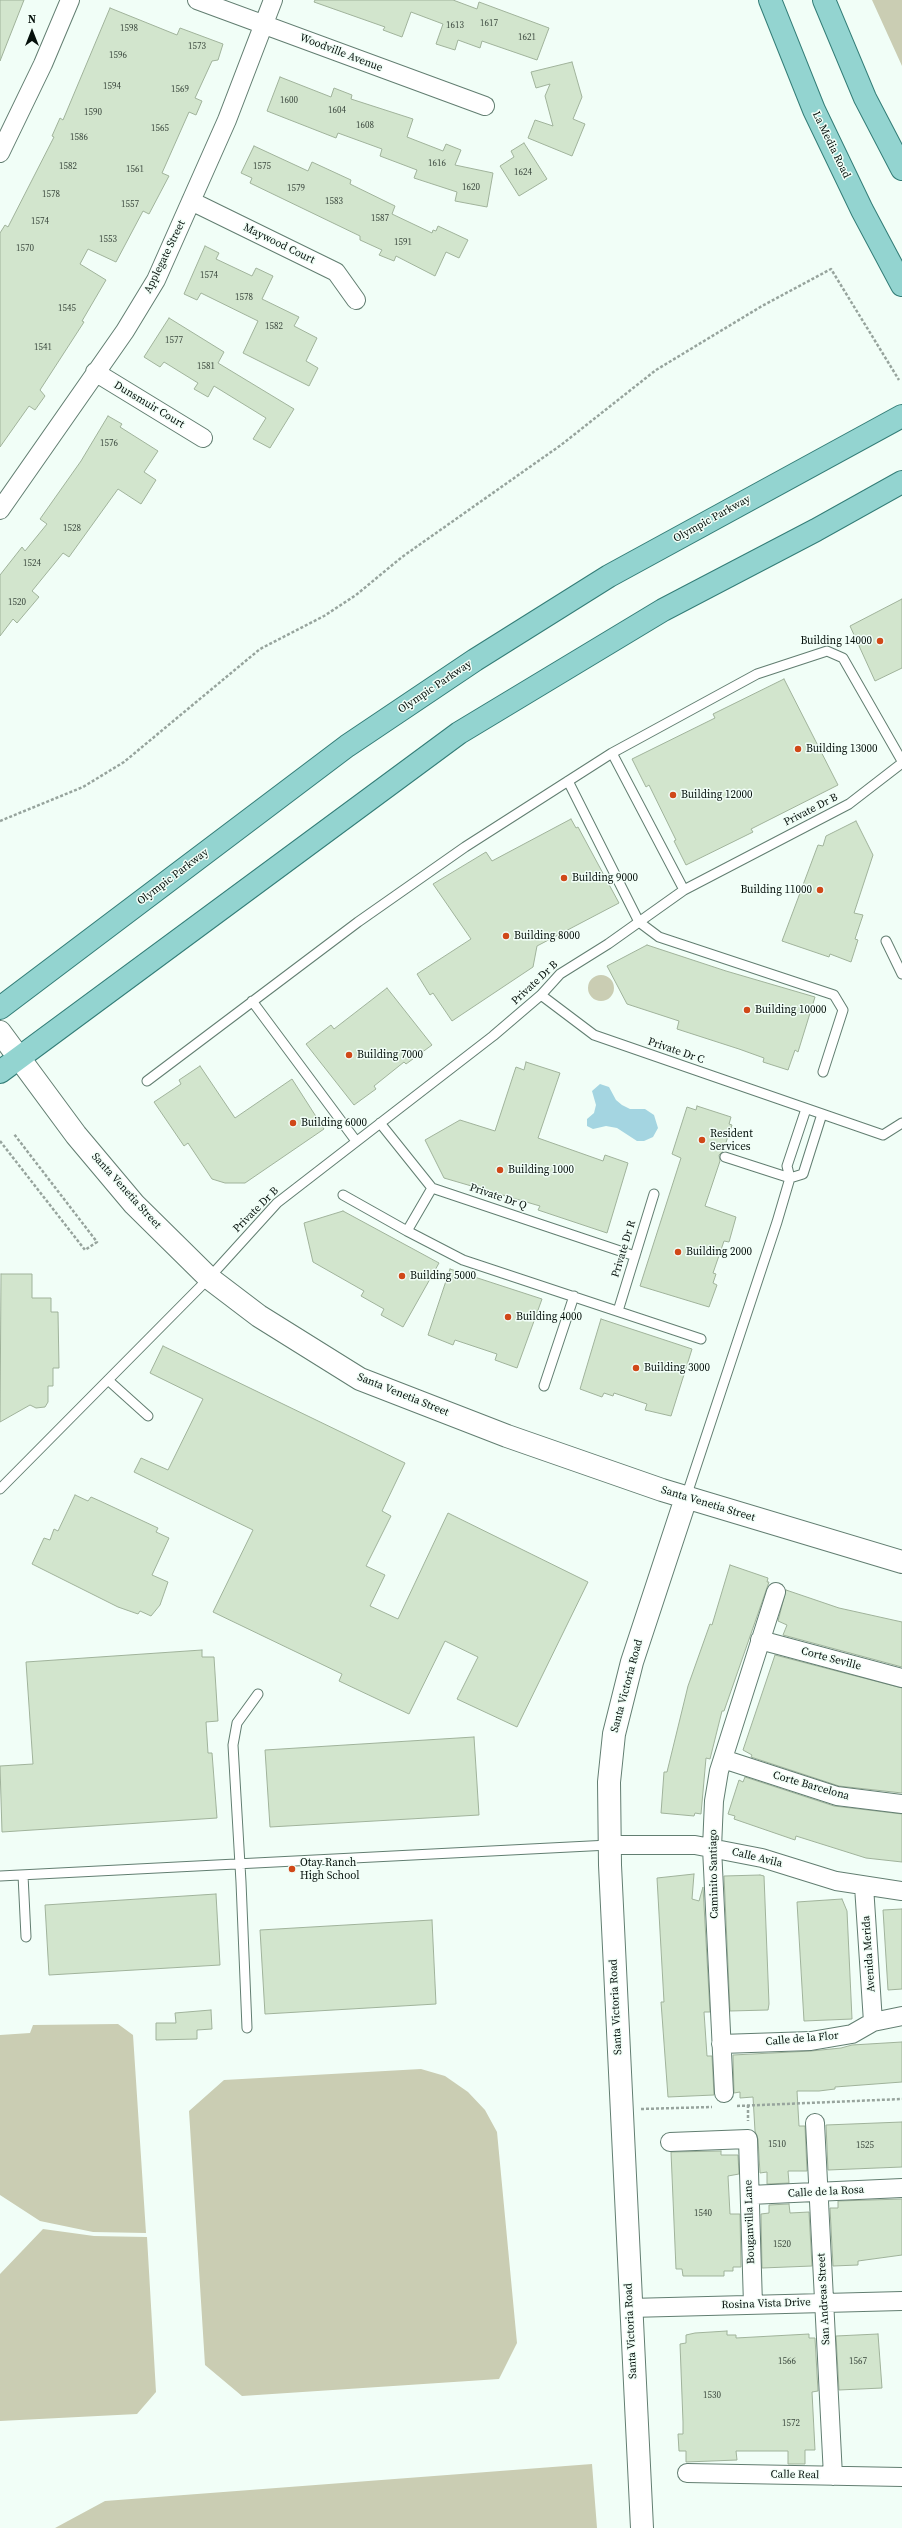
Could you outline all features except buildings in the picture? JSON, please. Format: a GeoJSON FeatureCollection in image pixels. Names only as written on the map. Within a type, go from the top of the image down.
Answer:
{"type":"FeatureCollection","features":[{"type":"Feature","properties":{"kind":"main road","name":"La Media Road"},"geometry":{"type":"LineString","coordinates":[[770,0],[814,110],[862,210],[902,285]]}},
{"type":"Feature","properties":{"kind":"main road"},"geometry":{"type":"LineString","coordinates":[[824,0],[865,98],[902,170]]}},
{"type":"Feature","properties":{"kind":"main road","name":"Olympic Parkway"},"geometry":{"type":"LineString","coordinates":[[0,1008],[347,746],[475,660],[609,576],[902,416]]}},
{"type":"Feature","properties":{"kind":"main road"},"geometry":{"type":"LineString","coordinates":[[0,1072],[459,732],[663,610],[816,530],[902,482]]}},
{"type":"Feature","properties":{"kind":"street"},"geometry":{"type":"LineString","coordinates":[[0,153],[43,64],[70,0]]}},
{"type":"Feature","properties":{"kind":"street","name":"Woodville Avenue"},"geometry":{"type":"LineString","coordinates":[[197,0],[265,24],[448,94],[485,106]]}},
{"type":"Feature","properties":{"kind":"street","name":"Applegate Street"},"geometry":{"type":"LineString","coordinates":[[0,510],[95,372],[125,332],[156,280],[227,120],[273,0]]}},
{"type":"Feature","properties":{"kind":"street","name":"Maywood Court"},"geometry":{"type":"LineString","coordinates":[[191,201],[336,272],[356,300]]}},
{"type":"Feature","properties":{"kind":"street","name":"Dunsmuir Court"},"geometry":{"type":"LineString","coordinates":[[95,372],[203,438]]}},
{"type":"Feature","properties":{"kind":"street","name":"Santa Venetia Street"},"geometry":{"type":"LineString","coordinates":[[0,1032],[76,1134],[134,1204],[209,1278],[259,1316],[360,1379],[507,1436],[686,1498],[902,1562]]}},
{"type":"Feature","properties":{"kind":"street","name":"Santa Victoria Road"},"geometry":{"type":"LineString","coordinates":[[642,2528],[630,2308],[609,1845],[609,1782],[614,1734],[632,1662],[686,1498]]}},
{"type":"Feature","properties":{"kind":"street","name":"Caminito Santiago"},"geometry":{"type":"LineString","coordinates":[[724,2102],[712,1848],[714,1801],[722,1759],[776,1592]]}},
{"type":"Feature","properties":{"kind":"street","name":"Corte Seville"},"geometry":{"type":"LineString","coordinates":[[760,1640],[902,1678]]}},
{"type":"Feature","properties":{"kind":"street","name":"Corte Barcelona"},"geometry":{"type":"LineString","coordinates":[[722,1759],[837,1796],[902,1804]]}},
{"type":"Feature","properties":{"kind":"street","name":"Calle Avila"},"geometry":{"type":"LineString","coordinates":[[609,1845],[695,1845],[762,1858],[836,1881],[902,1892]]}},
{"type":"Feature","properties":{"kind":"street","name":"Avenida Merida"},"geometry":{"type":"LineString","coordinates":[[864,1886],[873,2022]]}},
{"type":"Feature","properties":{"kind":"street","name":"Calle de la Flor"},"geometry":{"type":"LineString","coordinates":[[721,2044],[811,2040],[852,2034],[873,2022],[902,2016]]}},
{"type":"Feature","properties":{"kind":"street","name":"San Andreas Street"},"geometry":{"type":"LineString","coordinates":[[815,2123],[833,2476]]}},
{"type":"Feature","properties":{"kind":"street","name":"Bouganvilla Lane"},"geometry":{"type":"LineString","coordinates":[[670,2142],[748,2139],[753,2305]]}},
{"type":"Feature","properties":{"kind":"street","name":"Calle de la Rosa"},"geometry":{"type":"LineString","coordinates":[[750,2195],[902,2188]]}},
{"type":"Feature","properties":{"kind":"street","name":"Rosina Vista Drive"},"geometry":{"type":"LineString","coordinates":[[630,2308],[902,2301]]}},
{"type":"Feature","properties":{"kind":"street","name":"Calle Real"},"geometry":{"type":"LineString","coordinates":[[687,2473],[902,2477]]}},
{"type":"Feature","properties":{"kind":"lane"},"geometry":{"type":"LineString","coordinates":[[147,1081],[358,922],[465,847],[612,753],[757,674],[827,652],[843,658],[902,762]]}},
{"type":"Feature","properties":{"kind":"lane"},"geometry":{"type":"LineString","coordinates":[[612,753],[684,890]]}},
{"type":"Feature","properties":{"kind":"lane","name":"Private Dr B"},"geometry":{"type":"LineString","coordinates":[[0,1489],[209,1278],[277,1203],[493,1036],[541,995],[560,974],[639,922],[684,890],[849,804],[902,762]]}},
{"type":"Feature","properties":{"kind":"lane"},"geometry":{"type":"LineString","coordinates":[[568,781],[639,922],[659,937],[834,995],[843,1010],[823,1072]]}},
{"type":"Feature","properties":{"kind":"lane"},"geometry":{"type":"LineString","coordinates":[[886,941],[902,974]]}},
{"type":"Feature","properties":{"kind":"lane","name":"Private Dr C"},"geometry":{"type":"LineString","coordinates":[[541,995],[594,1036],[814,1112],[883,1134],[902,1123]]}},
{"type":"Feature","properties":{"kind":"lane"},"geometry":{"type":"LineString","coordinates":[[252,1001],[356,1141]]}},
{"type":"Feature","properties":{"kind":"lane"},"geometry":{"type":"LineString","coordinates":[[686,1498],[790,1178],[787,1166],[814,1112]]}},
{"type":"Feature","properties":{"kind":"lane"},"geometry":{"type":"LineString","coordinates":[[725,1157],[790,1178],[803,1174],[814,1112]]}},
{"type":"Feature","properties":{"kind":"lane"},"geometry":{"type":"LineString","coordinates":[[380,1123],[432,1188],[407,1231]]}},
{"type":"Feature","properties":{"kind":"lane","name":"Private Dr Q"},"geometry":{"type":"LineString","coordinates":[[432,1188],[635,1256]]}},
{"type":"Feature","properties":{"kind":"lane","name":"Private Dr R"},"geometry":{"type":"LineString","coordinates":[[618,1311],[654,1194]]}},
{"type":"Feature","properties":{"kind":"lane"},"geometry":{"type":"LineString","coordinates":[[343,1195],[463,1260],[701,1339]]}},
{"type":"Feature","properties":{"kind":"lane"},"geometry":{"type":"LineString","coordinates":[[544,1386],[574,1296]]}},
{"type":"Feature","properties":{"kind":"lane"},"geometry":{"type":"LineString","coordinates":[[108,1380],[148,1416]]}},
{"type":"Feature","properties":{"kind":"lane"},"geometry":{"type":"LineString","coordinates":[[247,2028],[233,1745],[237,1723],[258,1694]]}},
{"type":"Feature","properties":{"kind":"lane"},"geometry":{"type":"LineString","coordinates":[[0,1876],[240,1866],[609,1845]]}},
{"type":"Feature","properties":{"kind":"lane"},"geometry":{"type":"LineString","coordinates":[[23,1875],[26,1937]]}},
{"type":"Feature","properties":{"kind":"path"},"geometry":{"type":"LineString","coordinates":[[0,821],[83,787],[124,762],[260,649],[324,616],[356,595],[402,556],[561,445],[656,370],[762,306],[831,269],[898,380]]}},
{"type":"Feature","properties":{"kind":"path"},"geometry":{"type":"LineString","coordinates":[[0,1141],[86,1250],[97,1242],[14,1134]]}},
{"type":"Feature","properties":{"kind":"path"},"geometry":{"type":"LineString","coordinates":[[621,2110],[724,2102],[902,2099]]}},
{"type":"Feature","properties":{"kind":"green space"},"geometry":{"type":"Polygon","coordinates":[[[872,0],[902,0],[902,66],[872,0]]]}},
{"type":"Feature","properties":{"kind":"green space"},"geometry":{"type":"Polygon","coordinates":[[[601,975],[610,979],[614,988],[610,997],[601,1001],[592,997],[588,988],[592,979],[601,975]]]}},
{"type":"Feature","properties":{"kind":"green space"},"geometry":{"type":"Polygon","coordinates":[[[118,2024],[133,2035],[146,2233],[93,2232],[40,2221],[0,2195],[0,2035],[30,2033],[33,2025],[118,2024]]]}},
{"type":"Feature","properties":{"kind":"green space"},"geometry":{"type":"Polygon","coordinates":[[[421,2069],[445,2076],[468,2092],[485,2110],[497,2132],[517,2343],[499,2379],[242,2396],[205,2365],[189,2111],[224,2080],[421,2069]]]}},
{"type":"Feature","properties":{"kind":"green space"},"geometry":{"type":"Polygon","coordinates":[[[43,2229],[94,2236],[147,2237],[156,2392],[137,2414],[0,2421],[0,2274],[43,2229]]]}},
{"type":"Feature","properties":{"kind":"green space"},"geometry":{"type":"Polygon","coordinates":[[[592,2464],[597,2528],[55,2528],[105,2501],[592,2464]]]}},
{"type":"Feature","properties":{"kind":"water"},"geometry":{"type":"Polygon","coordinates":[[[600,1084],[609,1087],[616,1100],[622,1105],[630,1109],[645,1109],[654,1115],[658,1128],[653,1137],[644,1141],[637,1141],[617,1128],[606,1126],[593,1129],[587,1126],[587,1119],[594,1113],[596,1105],[592,1091],[600,1084]]]}},
{"type":"Feature","properties":{"kind":"place","name":"Building 14000"},"geometry":{"type":"Point","coordinates":[880,641]}},
{"type":"Feature","properties":{"kind":"place","name":"Building 13000"},"geometry":{"type":"Point","coordinates":[798,749]}},
{"type":"Feature","properties":{"kind":"place","name":"Building 12000"},"geometry":{"type":"Point","coordinates":[673,795]}},
{"type":"Feature","properties":{"kind":"place","name":"Building 9000"},"geometry":{"type":"Point","coordinates":[564,878]}},
{"type":"Feature","properties":{"kind":"place","name":"Building 11000"},"geometry":{"type":"Point","coordinates":[820,890]}},
{"type":"Feature","properties":{"kind":"place","name":"Building 8000"},"geometry":{"type":"Point","coordinates":[506,936]}},
{"type":"Feature","properties":{"kind":"place","name":"Building 10000"},"geometry":{"type":"Point","coordinates":[747,1010]}},
{"type":"Feature","properties":{"kind":"place","name":"Building 7000"},"geometry":{"type":"Point","coordinates":[349,1055]}},
{"type":"Feature","properties":{"kind":"place","name":"Building 6000"},"geometry":{"type":"Point","coordinates":[293,1123]}},
{"type":"Feature","properties":{"kind":"place","name":"Resident Services"},"geometry":{"type":"Point","coordinates":[702,1140]}},
{"type":"Feature","properties":{"kind":"place","name":"Building 1000"},"geometry":{"type":"Point","coordinates":[500,1170]}},
{"type":"Feature","properties":{"kind":"place","name":"Building 2000"},"geometry":{"type":"Point","coordinates":[678,1252]}},
{"type":"Feature","properties":{"kind":"place","name":"Building 5000"},"geometry":{"type":"Point","coordinates":[402,1276]}},
{"type":"Feature","properties":{"kind":"place","name":"Building 4000"},"geometry":{"type":"Point","coordinates":[508,1317]}},
{"type":"Feature","properties":{"kind":"place","name":"Building 3000"},"geometry":{"type":"Point","coordinates":[636,1368]}},
{"type":"Feature","properties":{"kind":"place","name":"Otay Ranch High School"},"geometry":{"type":"Point","coordinates":[292,1869]}}]}
